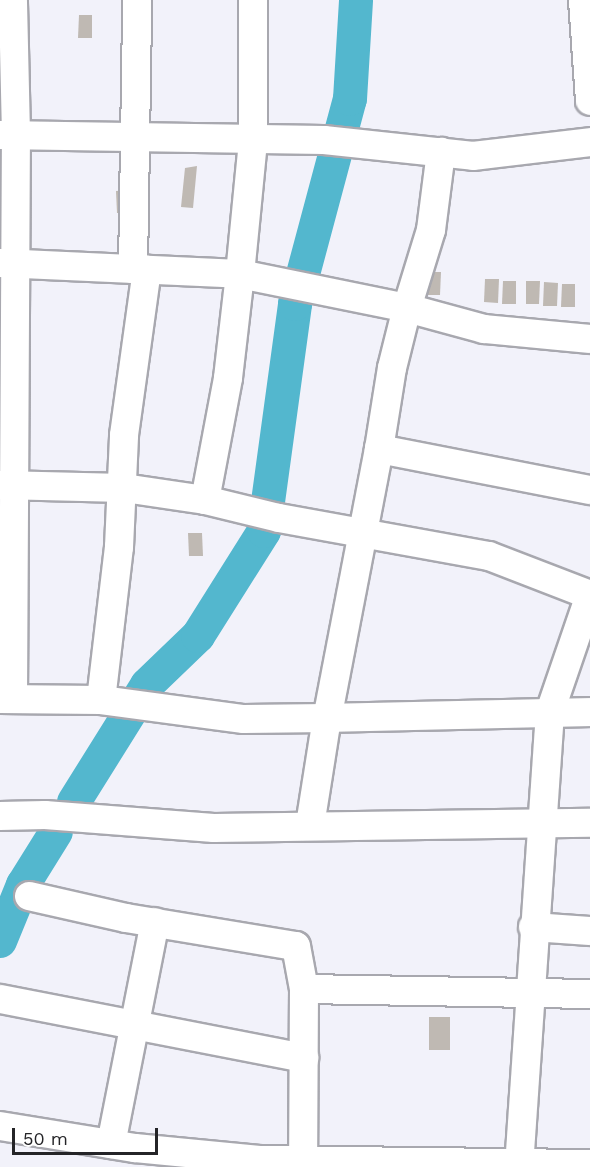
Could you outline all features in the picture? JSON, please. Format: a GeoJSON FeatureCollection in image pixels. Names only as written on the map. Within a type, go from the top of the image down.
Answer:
{"type":"FeatureCollection","features":[{"type":"Feature","properties":{"kind":"street"},"geometry":{"type":"LineString","coordinates":[[13,0],[8,135],[6,699],[121,703],[244,719],[590,712]]}},
{"type":"Feature","properties":{"kind":"street"},"geometry":{"type":"LineString","coordinates":[[121,703],[124,435],[140,269],[136,137],[137,0]]}},
{"type":"Feature","properties":{"kind":"street"},"geometry":{"type":"LineString","coordinates":[[205,500],[228,378],[240,274],[252,141],[253,0]]}},
{"type":"Feature","properties":{"kind":"street"},"geometry":{"type":"LineString","coordinates":[[583,0],[590,102]]}},
{"type":"Feature","properties":{"kind":"street"},"geometry":{"type":"LineString","coordinates":[[8,135],[252,141],[324,140],[473,156],[590,142]]}},
{"type":"Feature","properties":{"kind":"street"},"geometry":{"type":"LineString","coordinates":[[310,825],[327,718],[365,535],[392,368],[407,308],[431,230],[441,152]]}},
{"type":"Feature","properties":{"kind":"street"},"geometry":{"type":"LineString","coordinates":[[7,263],[240,274],[407,308],[484,329],[590,339]]}},
{"type":"Feature","properties":{"kind":"street"},"geometry":{"type":"LineString","coordinates":[[379,449],[590,490]]}},
{"type":"Feature","properties":{"kind":"street"},"geometry":{"type":"LineString","coordinates":[[8,485],[124,488],[205,500],[365,535],[489,556],[590,595],[550,712],[540,824],[533,927],[532,990],[519,1166]]}},
{"type":"Feature","properties":{"kind":"street"},"geometry":{"type":"LineString","coordinates":[[0,816],[45,815],[214,828],[310,825],[590,824]]}},
{"type":"Feature","properties":{"kind":"street"},"geometry":{"type":"LineString","coordinates":[[28,896],[155,922],[290,942],[299,952],[304,989],[303,1164]]}},
{"type":"Feature","properties":{"kind":"street"},"geometry":{"type":"LineString","coordinates":[[111,1144],[132,1025],[155,922]]}},
{"type":"Feature","properties":{"kind":"street"},"geometry":{"type":"LineString","coordinates":[[533,927],[590,932]]}},
{"type":"Feature","properties":{"kind":"street"},"geometry":{"type":"LineString","coordinates":[[304,989],[532,990],[590,994]]}},
{"type":"Feature","properties":{"kind":"street"},"geometry":{"type":"LineString","coordinates":[[0,999],[304,1058]]}},
{"type":"Feature","properties":{"kind":"street"},"geometry":{"type":"LineString","coordinates":[[0,1126],[111,1144],[303,1164],[519,1166],[590,1164]]}},
{"type":"Feature","properties":{"kind":"building"},"geometry":{"type":"Polygon","coordinates":[[[79,15],[92,15],[92,38],[78,38],[79,15]]]}},
{"type":"Feature","properties":{"kind":"building"},"geometry":{"type":"Polygon","coordinates":[[[197,166],[193,208],[181,207],[185,168],[197,166]]]}},
{"type":"Feature","properties":{"kind":"building"},"geometry":{"type":"Polygon","coordinates":[[[130,190],[131,213],[117,213],[116,191],[130,190]]]}},
{"type":"Feature","properties":{"kind":"building"},"geometry":{"type":"Polygon","coordinates":[[[427,272],[441,272],[440,295],[427,295],[427,272]]]}},
{"type":"Feature","properties":{"kind":"building"},"geometry":{"type":"Polygon","coordinates":[[[485,279],[499,279],[498,303],[484,302],[485,279]]]}},
{"type":"Feature","properties":{"kind":"building"},"geometry":{"type":"Polygon","coordinates":[[[503,281],[516,281],[516,304],[502,304],[503,281]]]}},
{"type":"Feature","properties":{"kind":"building"},"geometry":{"type":"Polygon","coordinates":[[[526,281],[540,281],[539,304],[526,304],[526,281]]]}},
{"type":"Feature","properties":{"kind":"building"},"geometry":{"type":"Polygon","coordinates":[[[544,282],[558,283],[557,306],[543,306],[544,282]]]}},
{"type":"Feature","properties":{"kind":"building"},"geometry":{"type":"Polygon","coordinates":[[[562,284],[575,284],[575,307],[561,307],[562,284]]]}},
{"type":"Feature","properties":{"kind":"building"},"geometry":{"type":"Polygon","coordinates":[[[188,533],[202,533],[203,556],[189,556],[188,533]]]}},
{"type":"Feature","properties":{"kind":"building"},"geometry":{"type":"Polygon","coordinates":[[[429,1017],[450,1017],[450,1050],[429,1050],[429,1017]]]}},
{"type":"Feature","properties":{"kind":"waterway"},"geometry":{"type":"LineString","coordinates":[[74,802],[147,685],[198,636],[264,531],[295,304],[350,99],[356,0]]}},
{"type":"Feature","properties":{"kind":"waterway"},"geometry":{"type":"LineString","coordinates":[[0,941],[23,885],[56,832]]}}]}
